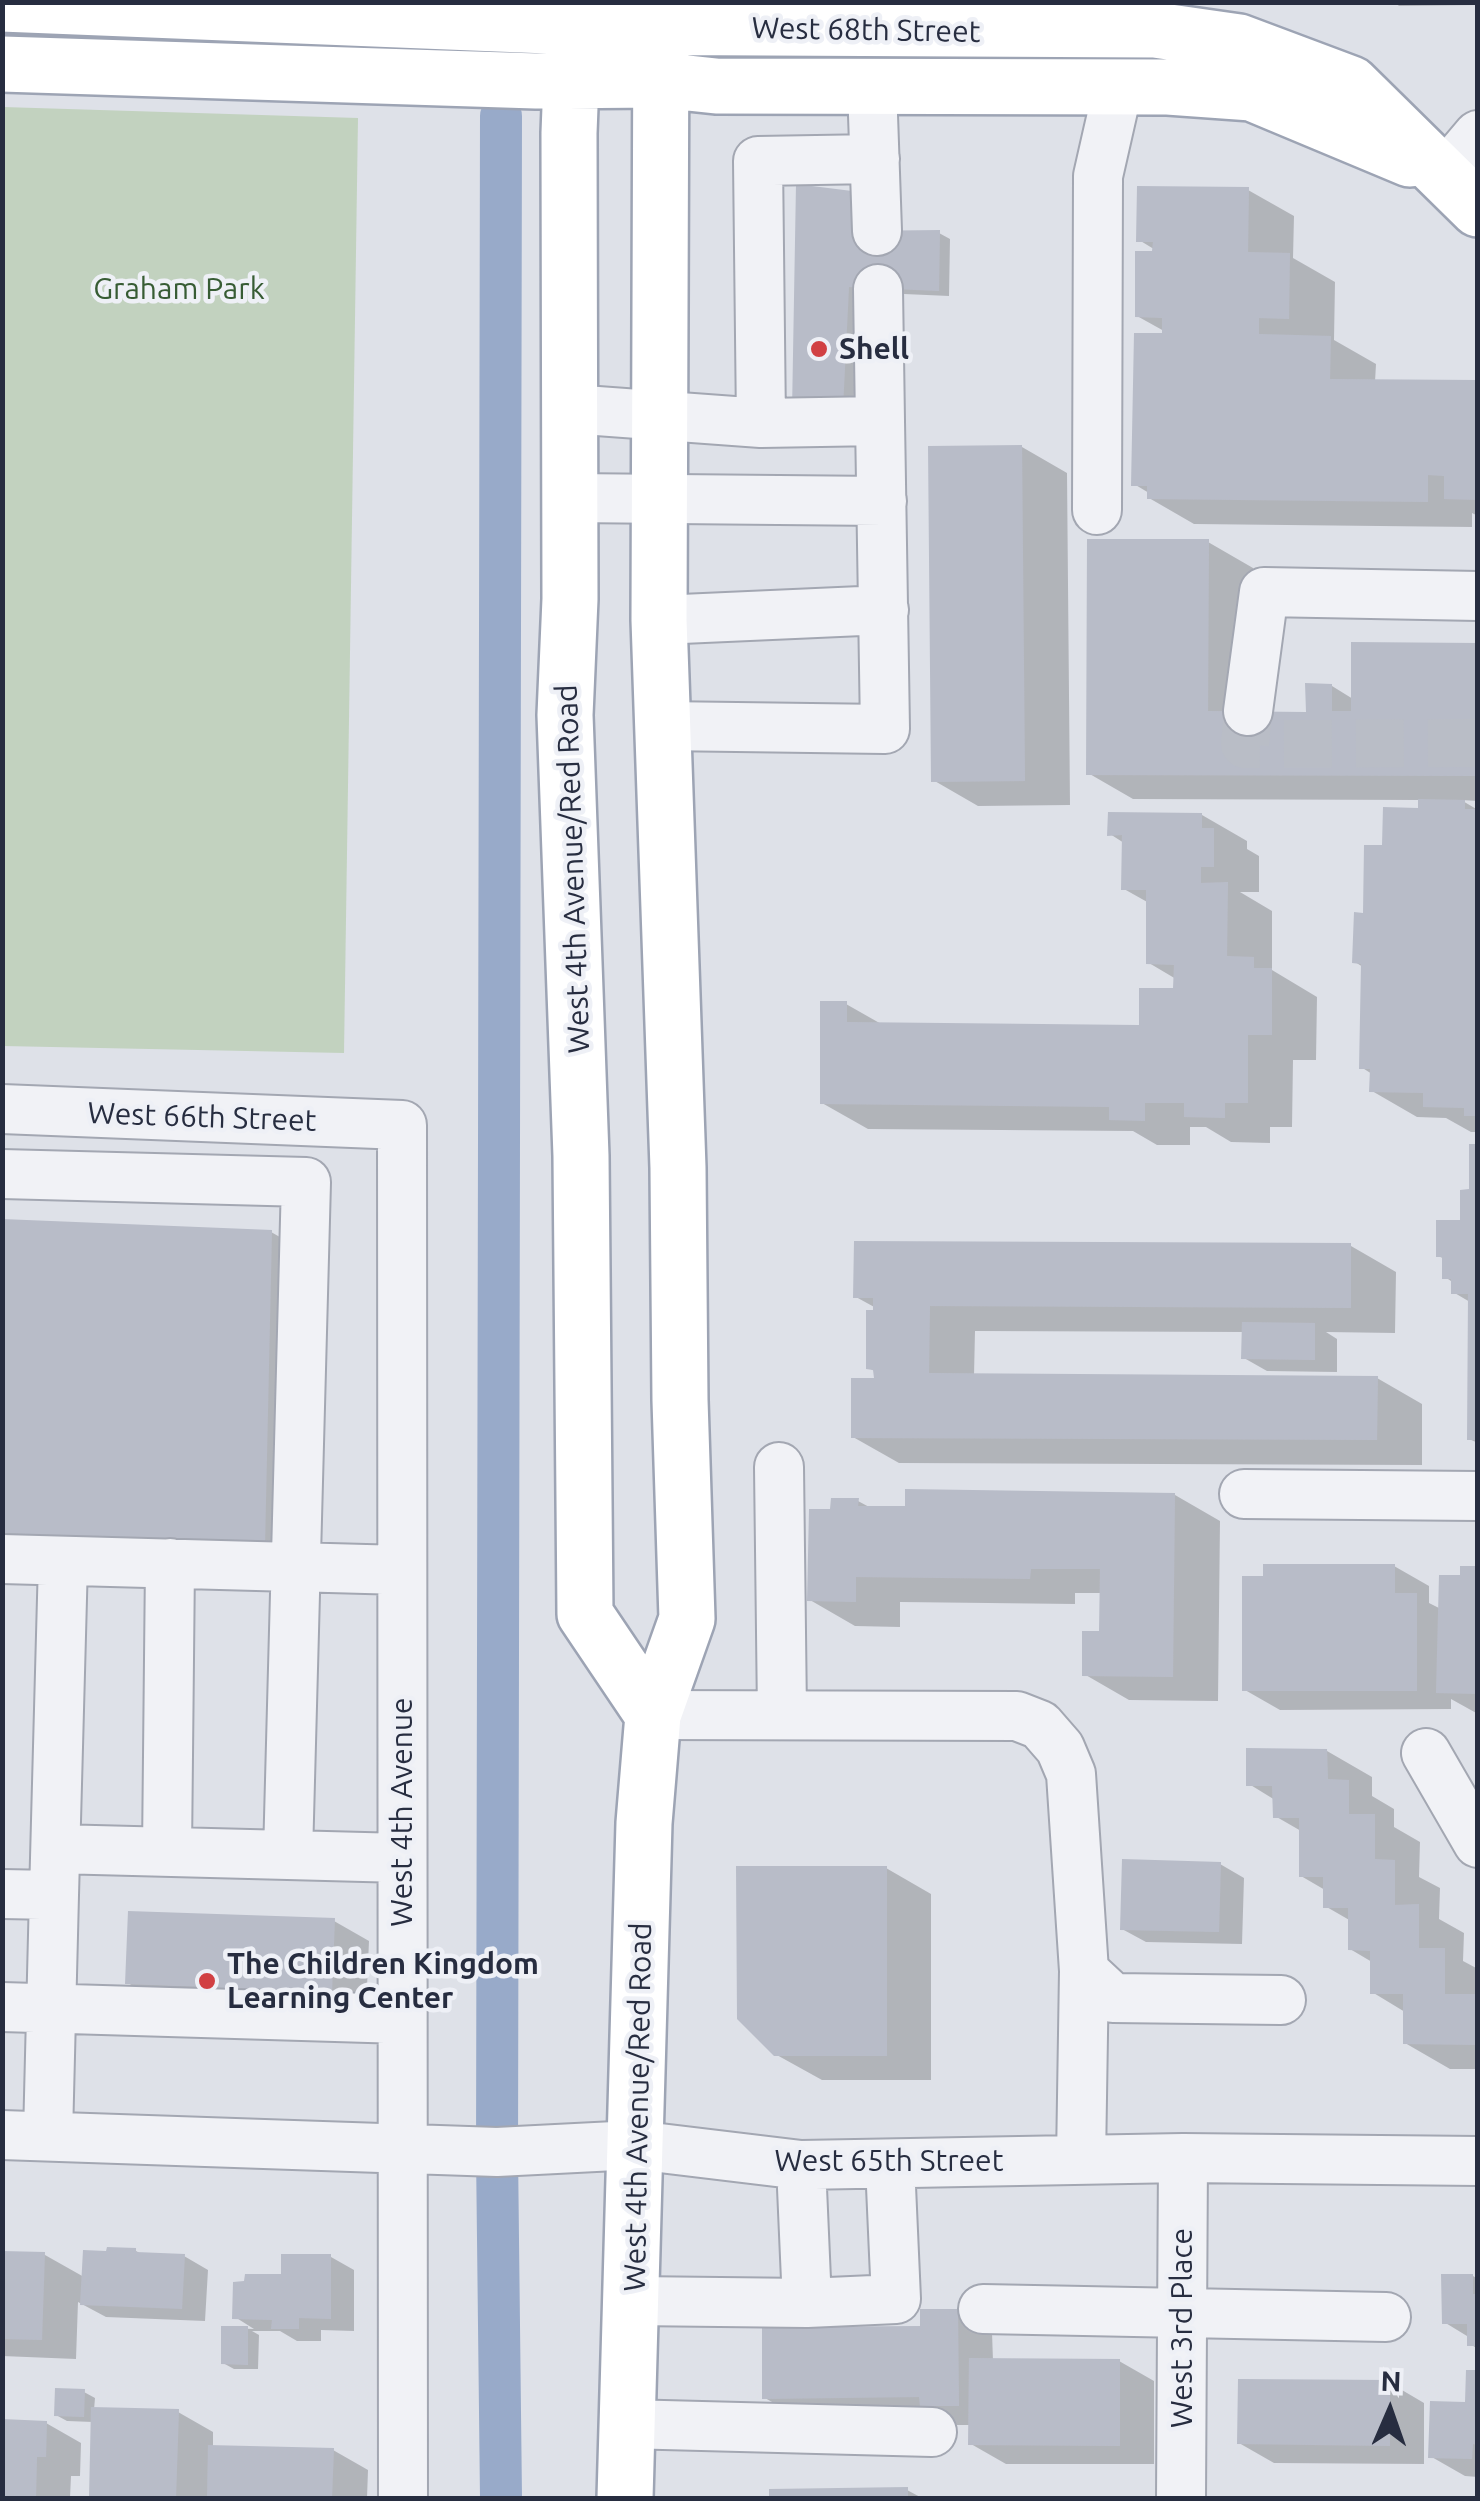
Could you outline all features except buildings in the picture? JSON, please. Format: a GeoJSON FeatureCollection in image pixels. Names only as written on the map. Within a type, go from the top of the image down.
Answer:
{"type":"FeatureCollection","features":[{"type":"Feature","properties":{"kind":"main road","name":"West 68th Street"},"geometry":{"type":"LineString","coordinates":[[2,4],[573,14],[1155,16],[1240,42],[1352,84],[1467,173]]}},
{"type":"Feature","properties":{"kind":"main road","name":"West 4th Avenue/Red Road"},"geometry":{"type":"LineString","coordinates":[[573,14],[570,599],[565,715],[581,1156],[585,1614],[653,1715]]}},
{"type":"Feature","properties":{"kind":"main road","name":"West 4th Avenue/Red Road"},"geometry":{"type":"LineString","coordinates":[[625,2498],[644,1824],[653,1715],[687,1619],[678,1149],[659,620],[661,14]]}},
{"type":"Feature","properties":{"kind":"main road","name":"West 68th Street"},"geometry":{"type":"LineString","coordinates":[[2,64],[571,81],[660,80],[716,86],[1168,86],[1252,93],[1467,173]]}},
{"type":"Feature","properties":{"kind":"street"},"geometry":{"type":"LineString","coordinates":[[872,86],[877,231]]}},
{"type":"Feature","properties":{"kind":"street"},"geometry":{"type":"LineString","coordinates":[[1097,510],[1098,176],[1118,88]]}},
{"type":"Feature","properties":{"kind":"street"},"geometry":{"type":"LineString","coordinates":[[761,423],[758,160],[876,158]]}},
{"type":"Feature","properties":{"kind":"street"},"geometry":{"type":"LineString","coordinates":[[662,726],[886,729],[878,289]]}},
{"type":"Feature","properties":{"kind":"street"},"geometry":{"type":"LineString","coordinates":[[570,410],[761,423],[880,421]]}},
{"type":"Feature","properties":{"kind":"street"},"geometry":{"type":"LineString","coordinates":[[570,498],[882,501]]}},
{"type":"Feature","properties":{"kind":"street"},"geometry":{"type":"LineString","coordinates":[[1248,711],[1264,592],[1478,596]]}},
{"type":"Feature","properties":{"kind":"street"},"geometry":{"type":"LineString","coordinates":[[659,620],[884,610]]}},
{"type":"Feature","properties":{"kind":"street","name":"West 66th Street"},"geometry":{"type":"LineString","coordinates":[[2,1109],[402,1125]]}},
{"type":"Feature","properties":{"kind":"street"},"geometry":{"type":"LineString","coordinates":[[266,1181],[268,1120]]}},
{"type":"Feature","properties":{"kind":"street","name":"West 4th Avenue"},"geometry":{"type":"LineString","coordinates":[[402,1125],[403,2498]]}},
{"type":"Feature","properties":{"kind":"street"},"geometry":{"type":"LineString","coordinates":[[2,1174],[306,1182],[288,1855]]}},
{"type":"Feature","properties":{"kind":"street"},"geometry":{"type":"LineString","coordinates":[[779,1467],[782,1714]]}},
{"type":"Feature","properties":{"kind":"street"},"geometry":{"type":"LineString","coordinates":[[1244,1494],[1478,1496]]}},
{"type":"Feature","properties":{"kind":"street"},"geometry":{"type":"LineString","coordinates":[[2,1559],[402,1570]]}},
{"type":"Feature","properties":{"kind":"street"},"geometry":{"type":"LineString","coordinates":[[25,2136],[52,2009],[63,1561]]}},
{"type":"Feature","properties":{"kind":"street"},"geometry":{"type":"LineString","coordinates":[[167,1851],[170,1564]]}},
{"type":"Feature","properties":{"kind":"street"},"geometry":{"type":"LineString","coordinates":[[653,1715],[1017,1716],[1040,1725],[1060,1748],[1071,1774],[1084,1971],[1081,2160]]}},
{"type":"Feature","properties":{"kind":"street"},"geometry":{"type":"LineString","coordinates":[[1426,1753],[1478,1844]]}},
{"type":"Feature","properties":{"kind":"street"},"geometry":{"type":"LineString","coordinates":[[56,1849],[402,1858]]}},
{"type":"Feature","properties":{"kind":"street"},"geometry":{"type":"LineString","coordinates":[[2,1894],[54,1895]]}},
{"type":"Feature","properties":{"kind":"street"},"geometry":{"type":"LineString","coordinates":[[1084,1971],[1113,1998],[1281,2000]]}},
{"type":"Feature","properties":{"kind":"street"},"geometry":{"type":"LineString","coordinates":[[2,2007],[402,2018]]}},
{"type":"Feature","properties":{"kind":"street","name":"West 65th Street"},"geometry":{"type":"LineString","coordinates":[[25,2136],[497,2152],[635,2146],[801,2165],[1183,2158],[1478,2161]]}},
{"type":"Feature","properties":{"kind":"street","name":"West 3rd Place"},"geometry":{"type":"LineString","coordinates":[[1181,2498],[1183,2158]]}},
{"type":"Feature","properties":{"kind":"street"},"geometry":{"type":"LineString","coordinates":[[633,2301],[896,2300],[890,2164]]}},
{"type":"Feature","properties":{"kind":"street"},"geometry":{"type":"LineString","coordinates":[[801,2165],[807,2303]]}},
{"type":"Feature","properties":{"kind":"street"},"geometry":{"type":"LineString","coordinates":[[984,2309],[1386,2316]]}},
{"type":"Feature","properties":{"kind":"street"},"geometry":{"type":"LineString","coordinates":[[625,2424],[932,2432]]}},
{"type":"Feature","properties":{"kind":"green space","name":"Graham Park"},"geometry":{"type":"Polygon","coordinates":[[[3,107],[358,118],[344,1053],[3,1046],[3,107]]]}},
{"type":"Feature","properties":{"kind":"waterway"},"geometry":{"type":"LineString","coordinates":[[501,116],[497,2152],[501,2498]]}},
{"type":"Feature","properties":{"kind":"tunnel"},"geometry":{"type":"LineString","coordinates":[[1248,711],[1245,744],[1478,743]]}},
{"type":"Feature","properties":{"kind":"place","name":"Shell"},"geometry":{"type":"Point","coordinates":[819,349]}},
{"type":"Feature","properties":{"kind":"place","name":"The Children Kingdom Learning Center"},"geometry":{"type":"Point","coordinates":[207,1981]}}]}
